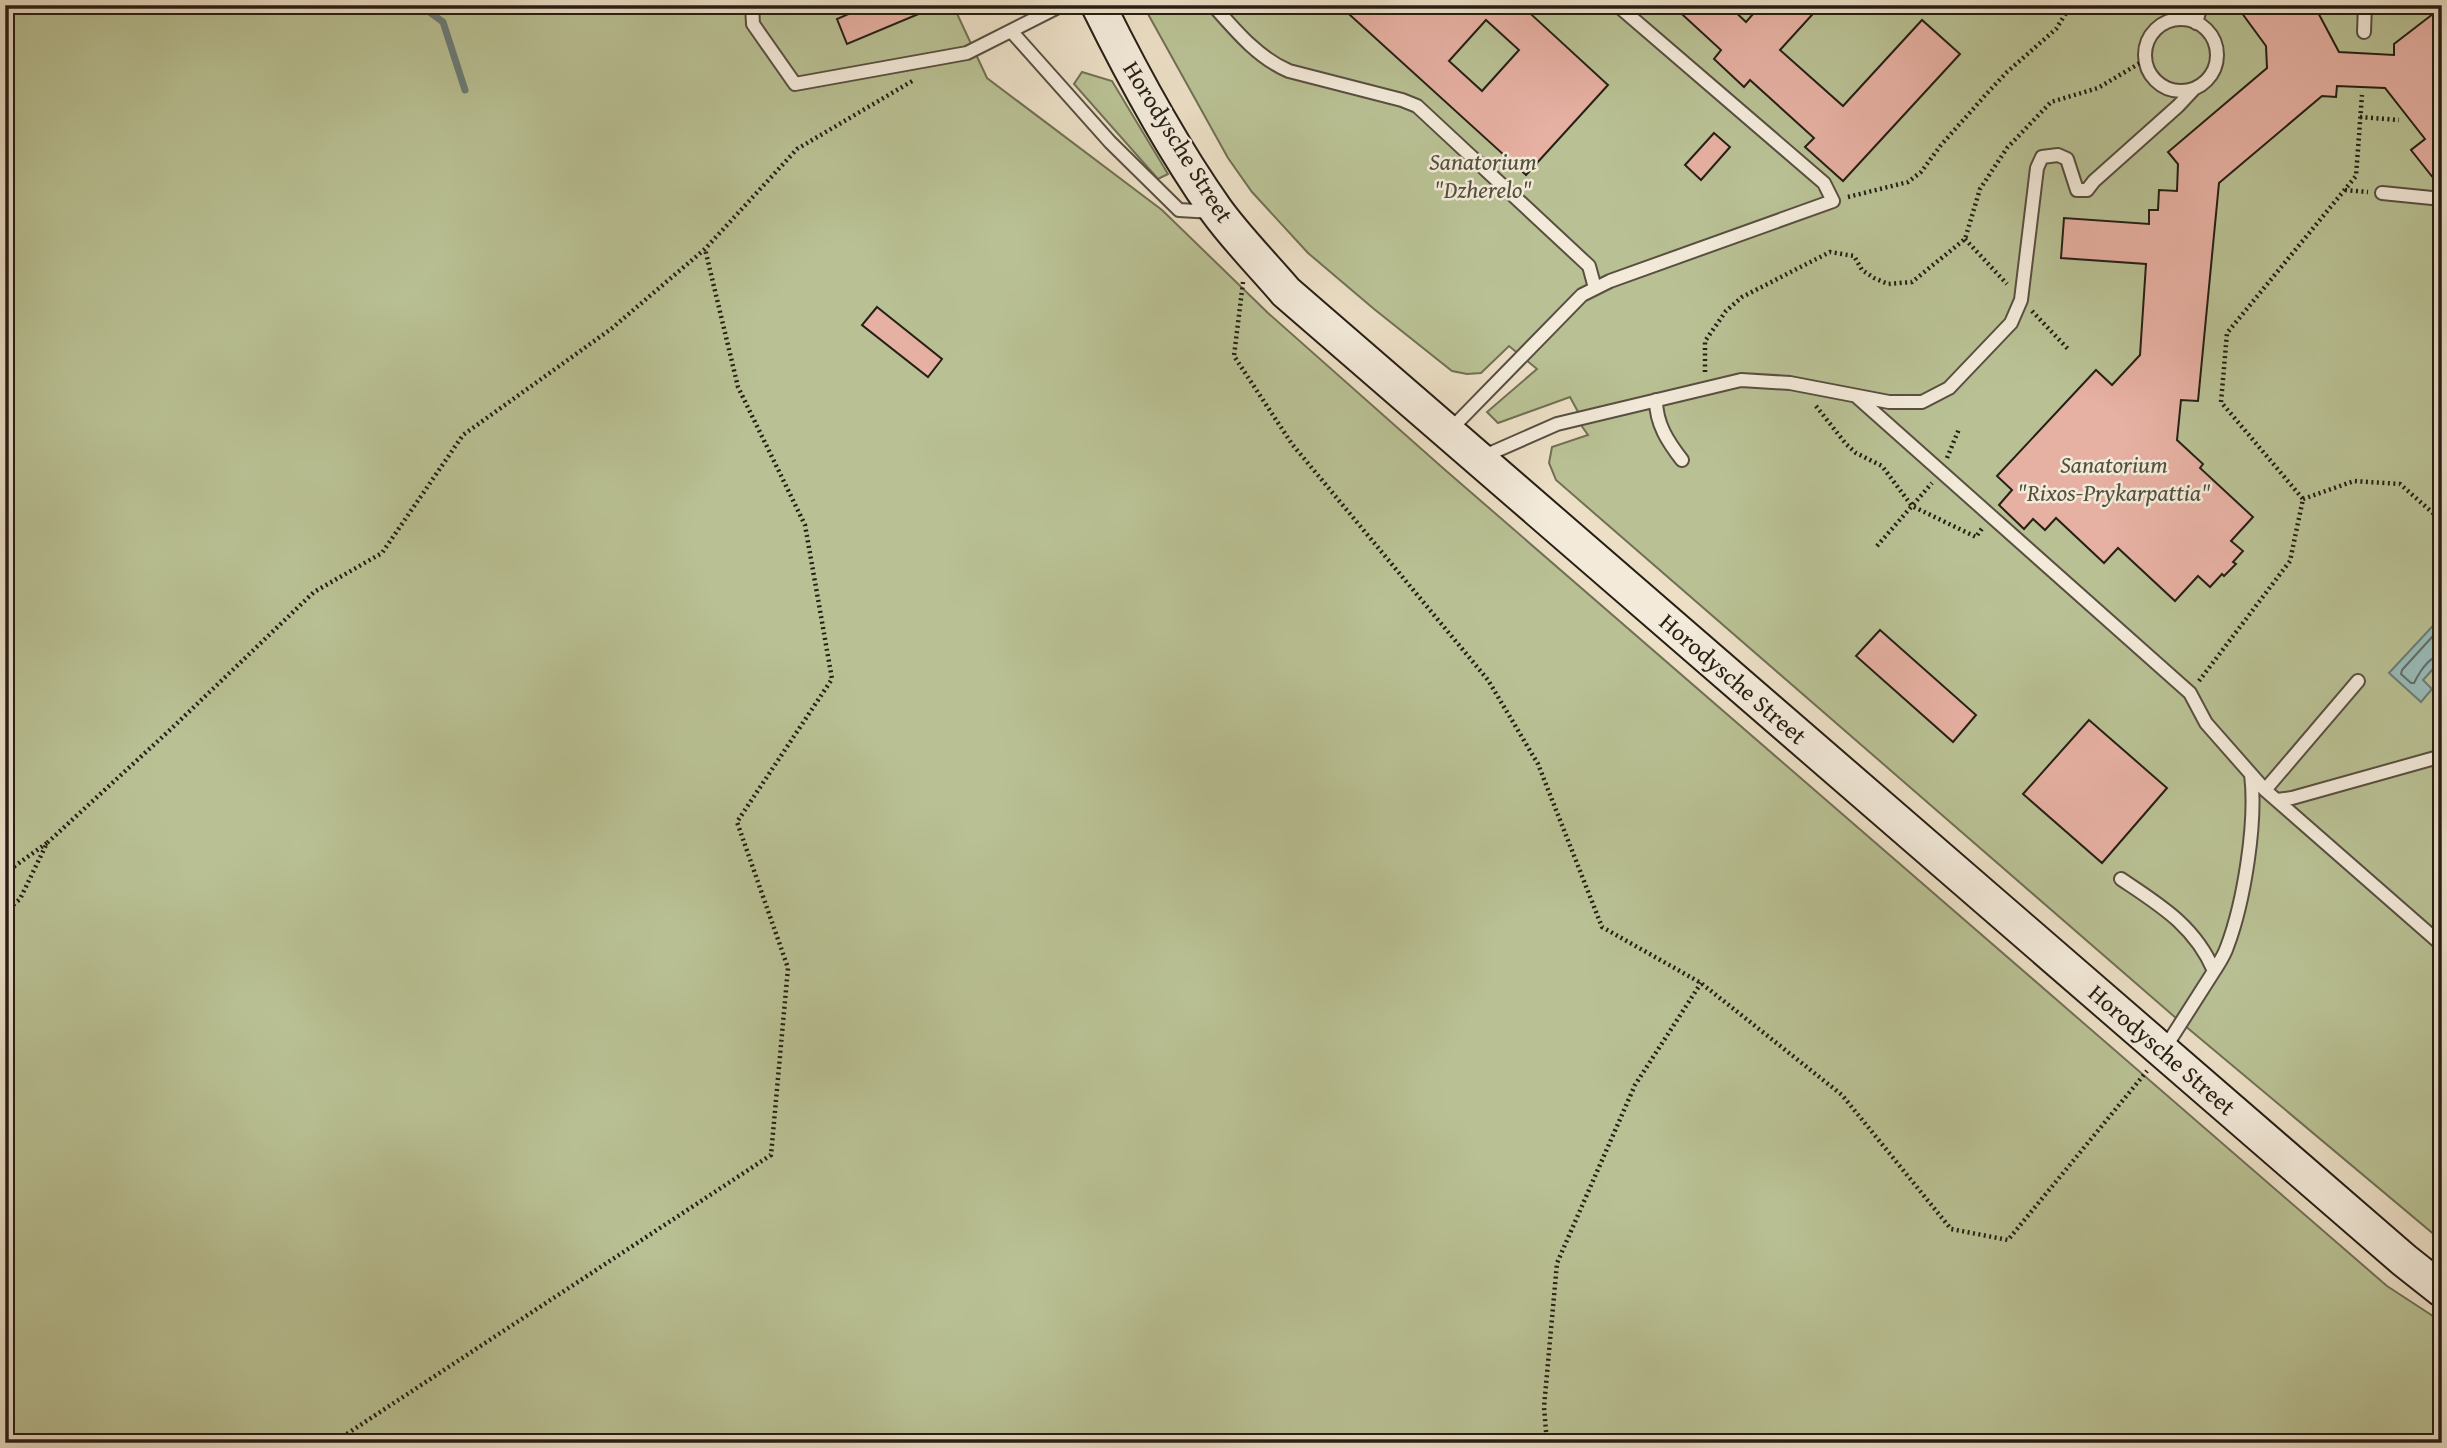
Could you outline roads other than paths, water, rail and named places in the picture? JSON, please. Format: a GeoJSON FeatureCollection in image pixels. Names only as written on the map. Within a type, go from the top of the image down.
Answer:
{"type":"FeatureCollection","features":[{"type":"Feature","properties":{"kind":"street","name":"Horodysche Street"},"geometry":{"type":"LineString","coordinates":[[1098,5],[1131,71],[1176,149],[1218,212],[1286,292],[1479,458],[2156,1060],[2442,1290]]}},
{"type":"Feature","properties":{"kind":"lane"},"geometry":{"type":"LineString","coordinates":[[752,5],[753,24],[795,84],[967,53],[1062,5]]}},
{"type":"Feature","properties":{"kind":"lane"},"geometry":{"type":"LineString","coordinates":[[1213,5],[1253,47],[1275,65],[1417,106],[1589,266],[1595,288]]}},
{"type":"Feature","properties":{"kind":"lane"},"geometry":{"type":"LineString","coordinates":[[1448,432],[1583,295],[1595,288],[1833,201],[1824,183],[1617,5]]}},
{"type":"Feature","properties":{"kind":"lane"},"geometry":{"type":"LineString","coordinates":[[2196,23],[2201,5]]}},
{"type":"Feature","properties":{"kind":"lane"},"geometry":{"type":"LineString","coordinates":[[2364,32],[2365,5]]}},
{"type":"Feature","properties":{"kind":"lane"},"geometry":{"type":"LineString","coordinates":[[1479,458],[1557,424],[1741,380],[1801,385],[1889,402],[1922,402],[1949,388],[2011,323],[2021,300],[2037,168],[2042,157],[2058,155],[2067,159],[2077,190],[2087,190],[2211,76],[2216,66],[2217,54],[2210,33],[2196,23],[2180,19],[2169,21],[2159,26],[2146,45],[2146,60],[2152,77],[2160,85],[2176,91],[2193,90]]}},
{"type":"Feature","properties":{"kind":"lane"},"geometry":{"type":"LineString","coordinates":[[1011,31],[1110,142],[1179,210],[1218,212]]}},
{"type":"Feature","properties":{"kind":"lane"},"geometry":{"type":"LineString","coordinates":[[2382,193],[2442,198]]}},
{"type":"Feature","properties":{"kind":"lane"},"geometry":{"type":"LineString","coordinates":[[1856,396],[2190,693],[2206,723],[2265,790],[2442,945]]}},
{"type":"Feature","properties":{"kind":"lane"},"geometry":{"type":"LineString","coordinates":[[1656,400],[1659,424],[1682,460]]}},
{"type":"Feature","properties":{"kind":"lane"},"geometry":{"type":"LineString","coordinates":[[2265,790],[2358,681]]}},
{"type":"Feature","properties":{"kind":"lane"},"geometry":{"type":"LineString","coordinates":[[2277,800],[2442,756]]}},
{"type":"Feature","properties":{"kind":"lane"},"geometry":{"type":"LineString","coordinates":[[2156,1060],[2227,949],[2241,897],[2254,799],[2251,774]]}},
{"type":"Feature","properties":{"kind":"lane"},"geometry":{"type":"LineString","coordinates":[[2121,879],[2190,931],[2205,950],[2214,971]]}},
{"type":"Feature","properties":{"kind":"water"},"geometry":{"type":"Polygon","coordinates":[[[2442,616],[2442,659],[2423,680],[2432,689],[2421,702],[2389,673],[2442,616]]]}},
{"type":"Feature","properties":{"kind":"waterway"},"geometry":{"type":"LineString","coordinates":[[420,5],[443,22],[465,90]]}},
{"type":"Feature","properties":{"kind":"park label","name":"Sanatorium \"Dzherelo\""},"geometry":{"type":"Point","coordinates":[1483,176]}},
{"type":"Feature","properties":{"kind":"park label","name":"Sanatorium \"Rixos-Prykarpattia\""},"geometry":{"type":"Point","coordinates":[2114,479]}}]}
